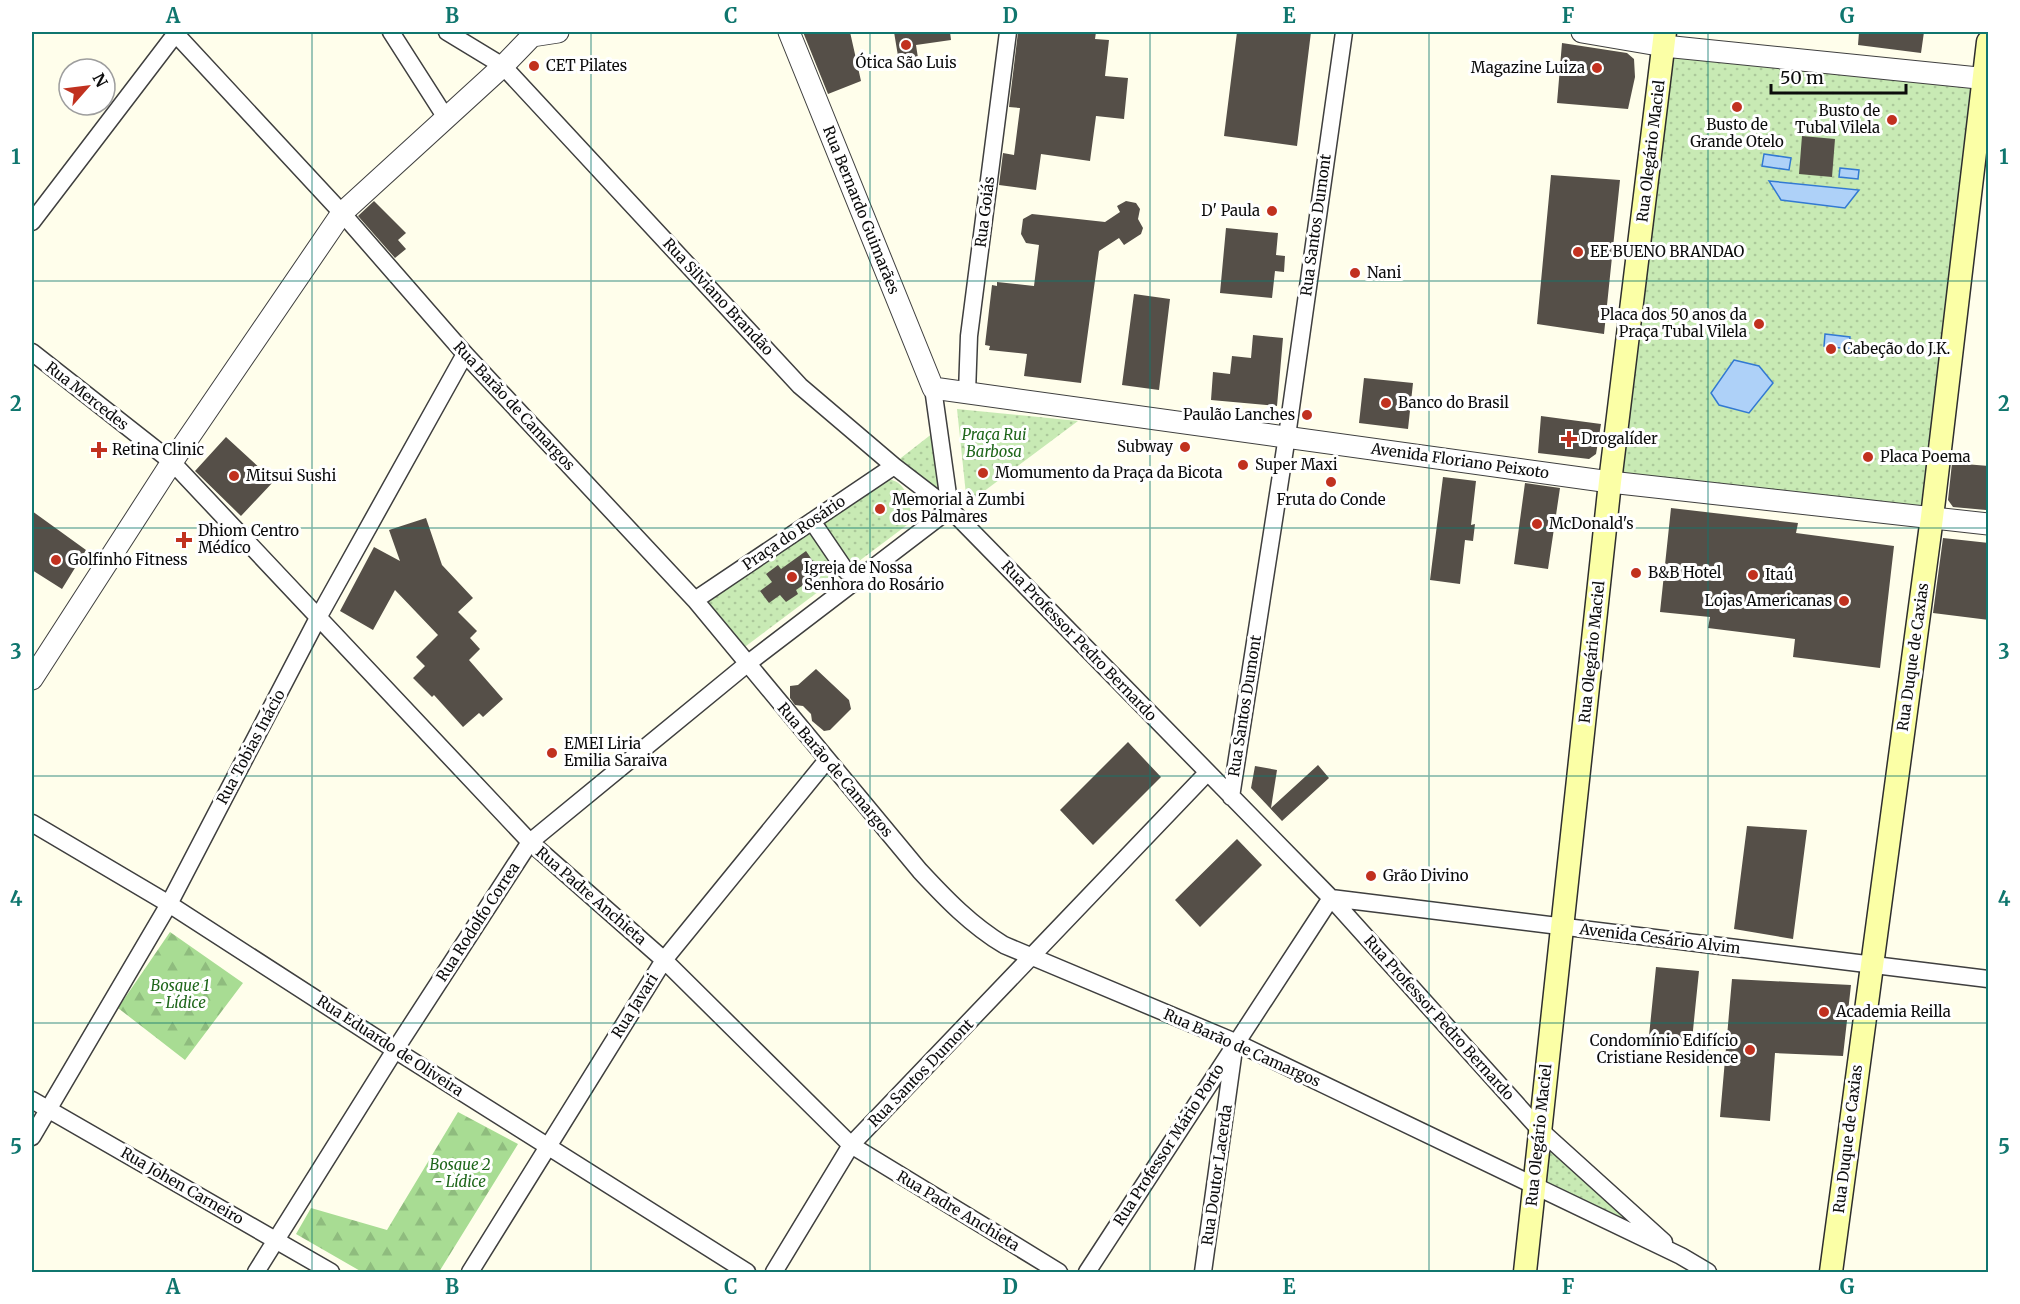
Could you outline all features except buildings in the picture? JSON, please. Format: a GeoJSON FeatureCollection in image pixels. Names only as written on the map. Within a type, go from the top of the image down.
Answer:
{"type":"FeatureCollection","features":[{"type":"Feature","properties":{"kind":"main road","name":"Rua Olegário Maciel"},"geometry":{"type":"LineString","coordinates":[[1525,1272],[1610,482],[1664,39]]}},
{"type":"Feature","properties":{"kind":"main road","name":"Rua Duque de Caxias"},"geometry":{"type":"LineString","coordinates":[[1831,1272],[1932,517],[1989,42]]}},
{"type":"Feature","properties":{"kind":"street"},"geometry":{"type":"LineString","coordinates":[[32,222],[175,32]]}},
{"type":"Feature","properties":{"kind":"street","name":"Rua Barão de Camargos"},"geometry":{"type":"LineString","coordinates":[[175,32],[342,213],[465,354],[695,600],[827,760],[952,906],[984,933],[1032,957],[1235,1042],[1681,1256]]}},
{"type":"Feature","properties":{"kind":"street"},"geometry":{"type":"LineString","coordinates":[[391,32],[446,118]]}},
{"type":"Feature","properties":{"kind":"street","name":"Rua Silviano Brandão"},"geometry":{"type":"LineString","coordinates":[[447,32],[503,66],[800,386],[894,466],[950,509]]}},
{"type":"Feature","properties":{"kind":"street"},"geometry":{"type":"LineString","coordinates":[[32,679],[172,462],[342,213],[503,66],[532,36],[558,32]]}},
{"type":"Feature","properties":{"kind":"street","name":"Rua Bernardo Guimarães"},"geometry":{"type":"LineString","coordinates":[[789,32],[933,388]]}},
{"type":"Feature","properties":{"kind":"street","name":"Rua Goiás"},"geometry":{"type":"LineString","coordinates":[[967,393],[969,336],[1008,32]]}},
{"type":"Feature","properties":{"kind":"street","name":"Rua Santos Dumont"},"geometry":{"type":"LineString","coordinates":[[1231,796],[1287,436],[1344,32]]}},
{"type":"Feature","properties":{"kind":"street"},"geometry":{"type":"LineString","coordinates":[[1581,32],[1664,39],[1986,78]]}},
{"type":"Feature","properties":{"kind":"street","name":"Rua Mercedes"},"geometry":{"type":"LineString","coordinates":[[32,352],[172,462]]}},
{"type":"Feature","properties":{"kind":"street","name":"Rua Tobias Inácio"},"geometry":{"type":"LineString","coordinates":[[32,1137],[169,904],[319,616],[465,354]]}},
{"type":"Feature","properties":{"kind":"street"},"geometry":{"type":"LineString","coordinates":[[933,388],[950,509]]}},
{"type":"Feature","properties":{"kind":"street","name":"Avenida Floriano Peixoto"},"geometry":{"type":"LineString","coordinates":[[933,388],[1610,482],[1989,524]]}},
{"type":"Feature","properties":{"kind":"street","name":"Rua Padre Anchieta"},"geometry":{"type":"LineString","coordinates":[[172,462],[530,842],[664,960],[851,1145],[1059,1272]]}},
{"type":"Feature","properties":{"kind":"street","name":"Praça do Rosário"},"geometry":{"type":"LineString","coordinates":[[695,600],[894,466]]}},
{"type":"Feature","properties":{"kind":"street","name":"Rua Rodolfo Correa"},"geometry":{"type":"LineString","coordinates":[[256,1272],[394,1050],[530,842],[747,664],[950,509]]}},
{"type":"Feature","properties":{"kind":"street","name":"Rua Professor Pedro Bernardo"},"geometry":{"type":"LineString","coordinates":[[950,509],[1207,773]]}},
{"type":"Feature","properties":{"kind":"street"},"geometry":{"type":"LineString","coordinates":[[812,521],[846,571]]}},
{"type":"Feature","properties":{"kind":"street","name":"Rua Javari"},"geometry":{"type":"LineString","coordinates":[[470,1272],[664,960],[827,760]]}},
{"type":"Feature","properties":{"kind":"street","name":"Rua Santos Dumont"},"geometry":{"type":"LineString","coordinates":[[774,1272],[851,1145],[1207,773],[1231,796]]}},
{"type":"Feature","properties":{"kind":"street","name":"Rua Professor Pedro Bernardo"},"geometry":{"type":"LineString","coordinates":[[1231,796],[1331,898],[1539,1129],[1681,1256]]}},
{"type":"Feature","properties":{"kind":"street","name":"Rua Eduardo de Oliveira"},"geometry":{"type":"LineString","coordinates":[[32,823],[169,904],[394,1050],[747,1272]]}},
{"type":"Feature","properties":{"kind":"street","name":"Avenida Cesário Alvim"},"geometry":{"type":"LineString","coordinates":[[1331,898],[1989,979]]}},
{"type":"Feature","properties":{"kind":"street","name":"Rua Professor Mário Porto"},"geometry":{"type":"LineString","coordinates":[[1087,1272],[1331,898]]}},
{"type":"Feature","properties":{"kind":"street","name":"Rua Doutor Lacerda"},"geometry":{"type":"LineString","coordinates":[[1203,1272],[1235,1042]]}},
{"type":"Feature","properties":{"kind":"street","name":"Rua Johen Carneiro"},"geometry":{"type":"LineString","coordinates":[[32,1100],[331,1272]]}},
{"type":"Feature","properties":{"kind":"street"},"geometry":{"type":"LineString","coordinates":[[1681,1256],[1708,1272]]}},
{"type":"Feature","properties":{"kind":"green space"},"geometry":{"type":"Polygon","coordinates":[[[1664,46],[1984,78],[1932,517],[1603,481],[1664,46]]]}},
{"type":"Feature","properties":{"kind":"green space","name":"Praça Rui Barbosa"},"geometry":{"type":"Polygon","coordinates":[[[957,409],[1078,421],[967,504],[957,409]]]}},
{"type":"Feature","properties":{"kind":"green space"},"geometry":{"type":"Polygon","coordinates":[[[933,433],[942,495],[897,461],[933,433]]]}},
{"type":"Feature","properties":{"kind":"green space"},"geometry":{"type":"Polygon","coordinates":[[[886,479],[899,484],[907,494],[911,522],[742,649],[704,601],[886,479]]]}},
{"type":"Feature","properties":{"kind":"green space","name":"Bosque 1 - Lídice"},"geometry":{"type":"Polygon","coordinates":[[[170,932],[243,983],[185,1060],[118,1008],[170,932]]]}},
{"type":"Feature","properties":{"kind":"green space","name":"Bosque 2 - Lídice"},"geometry":{"type":"Polygon","coordinates":[[[458,1112],[518,1144],[439,1272],[362,1272],[296,1234],[311,1208],[387,1230],[458,1112]]]}},
{"type":"Feature","properties":{"kind":"green space"},"geometry":{"type":"Polygon","coordinates":[[[1539,1129],[1681,1256],[1533,1184],[1539,1129]]]}},
{"type":"Feature","properties":{"kind":"water"},"geometry":{"type":"Polygon","coordinates":[[[1764,154],[1791,158],[1789,170],[1762,166],[1764,154]]]}},
{"type":"Feature","properties":{"kind":"water"},"geometry":{"type":"Polygon","coordinates":[[[1840,168],[1859,170],[1858,179],[1839,177],[1840,168]]]}},
{"type":"Feature","properties":{"kind":"water"},"geometry":{"type":"Polygon","coordinates":[[[1769,181],[1859,190],[1845,208],[1781,200],[1769,181]]]}},
{"type":"Feature","properties":{"kind":"water"},"geometry":{"type":"Polygon","coordinates":[[[1825,334],[1850,337],[1849,349],[1824,346],[1825,334]]]}},
{"type":"Feature","properties":{"kind":"water"},"geometry":{"type":"Polygon","coordinates":[[[1734,360],[1759,366],[1773,383],[1749,413],[1719,405],[1711,393],[1734,360]]]}},
{"type":"Feature","properties":{"kind":"place","name":"Ótica São Luis"},"geometry":{"type":"Point","coordinates":[906,45]}},
{"type":"Feature","properties":{"kind":"place","name":"CET Pilates"},"geometry":{"type":"Point","coordinates":[534,66]}},
{"type":"Feature","properties":{"kind":"place","name":"Magazine Luiza"},"geometry":{"type":"Point","coordinates":[1597,68]}},
{"type":"Feature","properties":{"kind":"place","name":"Busto de Grande Otelo"},"geometry":{"type":"Point","coordinates":[1737,107]}},
{"type":"Feature","properties":{"kind":"place","name":"Busto de Tubal Vilela"},"geometry":{"type":"Point","coordinates":[1892,120]}},
{"type":"Feature","properties":{"kind":"place","name":"D' Paula"},"geometry":{"type":"Point","coordinates":[1272,211]}},
{"type":"Feature","properties":{"kind":"place","name":"EE BUENO BRANDAO"},"geometry":{"type":"Point","coordinates":[1578,252]}},
{"type":"Feature","properties":{"kind":"place","name":"Nani"},"geometry":{"type":"Point","coordinates":[1355,273]}},
{"type":"Feature","properties":{"kind":"place","name":"Placa dos 50 anos da Praça Tubal Vilela"},"geometry":{"type":"Point","coordinates":[1759,324]}},
{"type":"Feature","properties":{"kind":"place","name":"Cabeção do J.K."},"geometry":{"type":"Point","coordinates":[1831,349]}},
{"type":"Feature","properties":{"kind":"place","name":"Banco do Brasil"},"geometry":{"type":"Point","coordinates":[1386,403]}},
{"type":"Feature","properties":{"kind":"place","name":"Paulão Lanches"},"geometry":{"type":"Point","coordinates":[1307,415]}},
{"type":"Feature","properties":{"kind":"place","name":"Drogalíder"},"geometry":{"type":"Point","coordinates":[1569,439]}},
{"type":"Feature","properties":{"kind":"place","name":"Subway"},"geometry":{"type":"Point","coordinates":[1185,447]}},
{"type":"Feature","properties":{"kind":"place","name":"Retina Clinic"},"geometry":{"type":"Point","coordinates":[99,450]}},
{"type":"Feature","properties":{"kind":"place","name":"Placa Poema"},"geometry":{"type":"Point","coordinates":[1868,457]}},
{"type":"Feature","properties":{"kind":"place","name":"Super Maxi"},"geometry":{"type":"Point","coordinates":[1243,465]}},
{"type":"Feature","properties":{"kind":"place","name":"Momumento da Praça da Bicota"},"geometry":{"type":"Point","coordinates":[983,473]}},
{"type":"Feature","properties":{"kind":"place","name":"Mitsui Sushi"},"geometry":{"type":"Point","coordinates":[234,476]}},
{"type":"Feature","properties":{"kind":"place","name":"Fruta do Conde"},"geometry":{"type":"Point","coordinates":[1331,482]}},
{"type":"Feature","properties":{"kind":"place","name":"Memorial à Zumbi dos Palmares"},"geometry":{"type":"Point","coordinates":[880,509]}},
{"type":"Feature","properties":{"kind":"place","name":"McDonald's"},"geometry":{"type":"Point","coordinates":[1537,524]}},
{"type":"Feature","properties":{"kind":"place","name":"Dhiom Centro Médico"},"geometry":{"type":"Point","coordinates":[184,540]}},
{"type":"Feature","properties":{"kind":"place","name":"Golfinho Fitness"},"geometry":{"type":"Point","coordinates":[56,560]}},
{"type":"Feature","properties":{"kind":"place","name":"B&B Hotel"},"geometry":{"type":"Point","coordinates":[1636,573]}},
{"type":"Feature","properties":{"kind":"place","name":"Itaú"},"geometry":{"type":"Point","coordinates":[1753,575]}},
{"type":"Feature","properties":{"kind":"place","name":"Igreja de Nossa Senhora do Rosário"},"geometry":{"type":"Point","coordinates":[792,577]}},
{"type":"Feature","properties":{"kind":"place","name":"Lojas Americanas"},"geometry":{"type":"Point","coordinates":[1844,601]}},
{"type":"Feature","properties":{"kind":"place","name":"EMEI Liria Emilia Saraiva"},"geometry":{"type":"Point","coordinates":[552,753]}},
{"type":"Feature","properties":{"kind":"place","name":"Grão Divino"},"geometry":{"type":"Point","coordinates":[1371,876]}},
{"type":"Feature","properties":{"kind":"place","name":"Academia Reilla"},"geometry":{"type":"Point","coordinates":[1824,1012]}},
{"type":"Feature","properties":{"kind":"place","name":"Condomínio Edifício Cristiane Residence"},"geometry":{"type":"Point","coordinates":[1750,1050]}}]}
